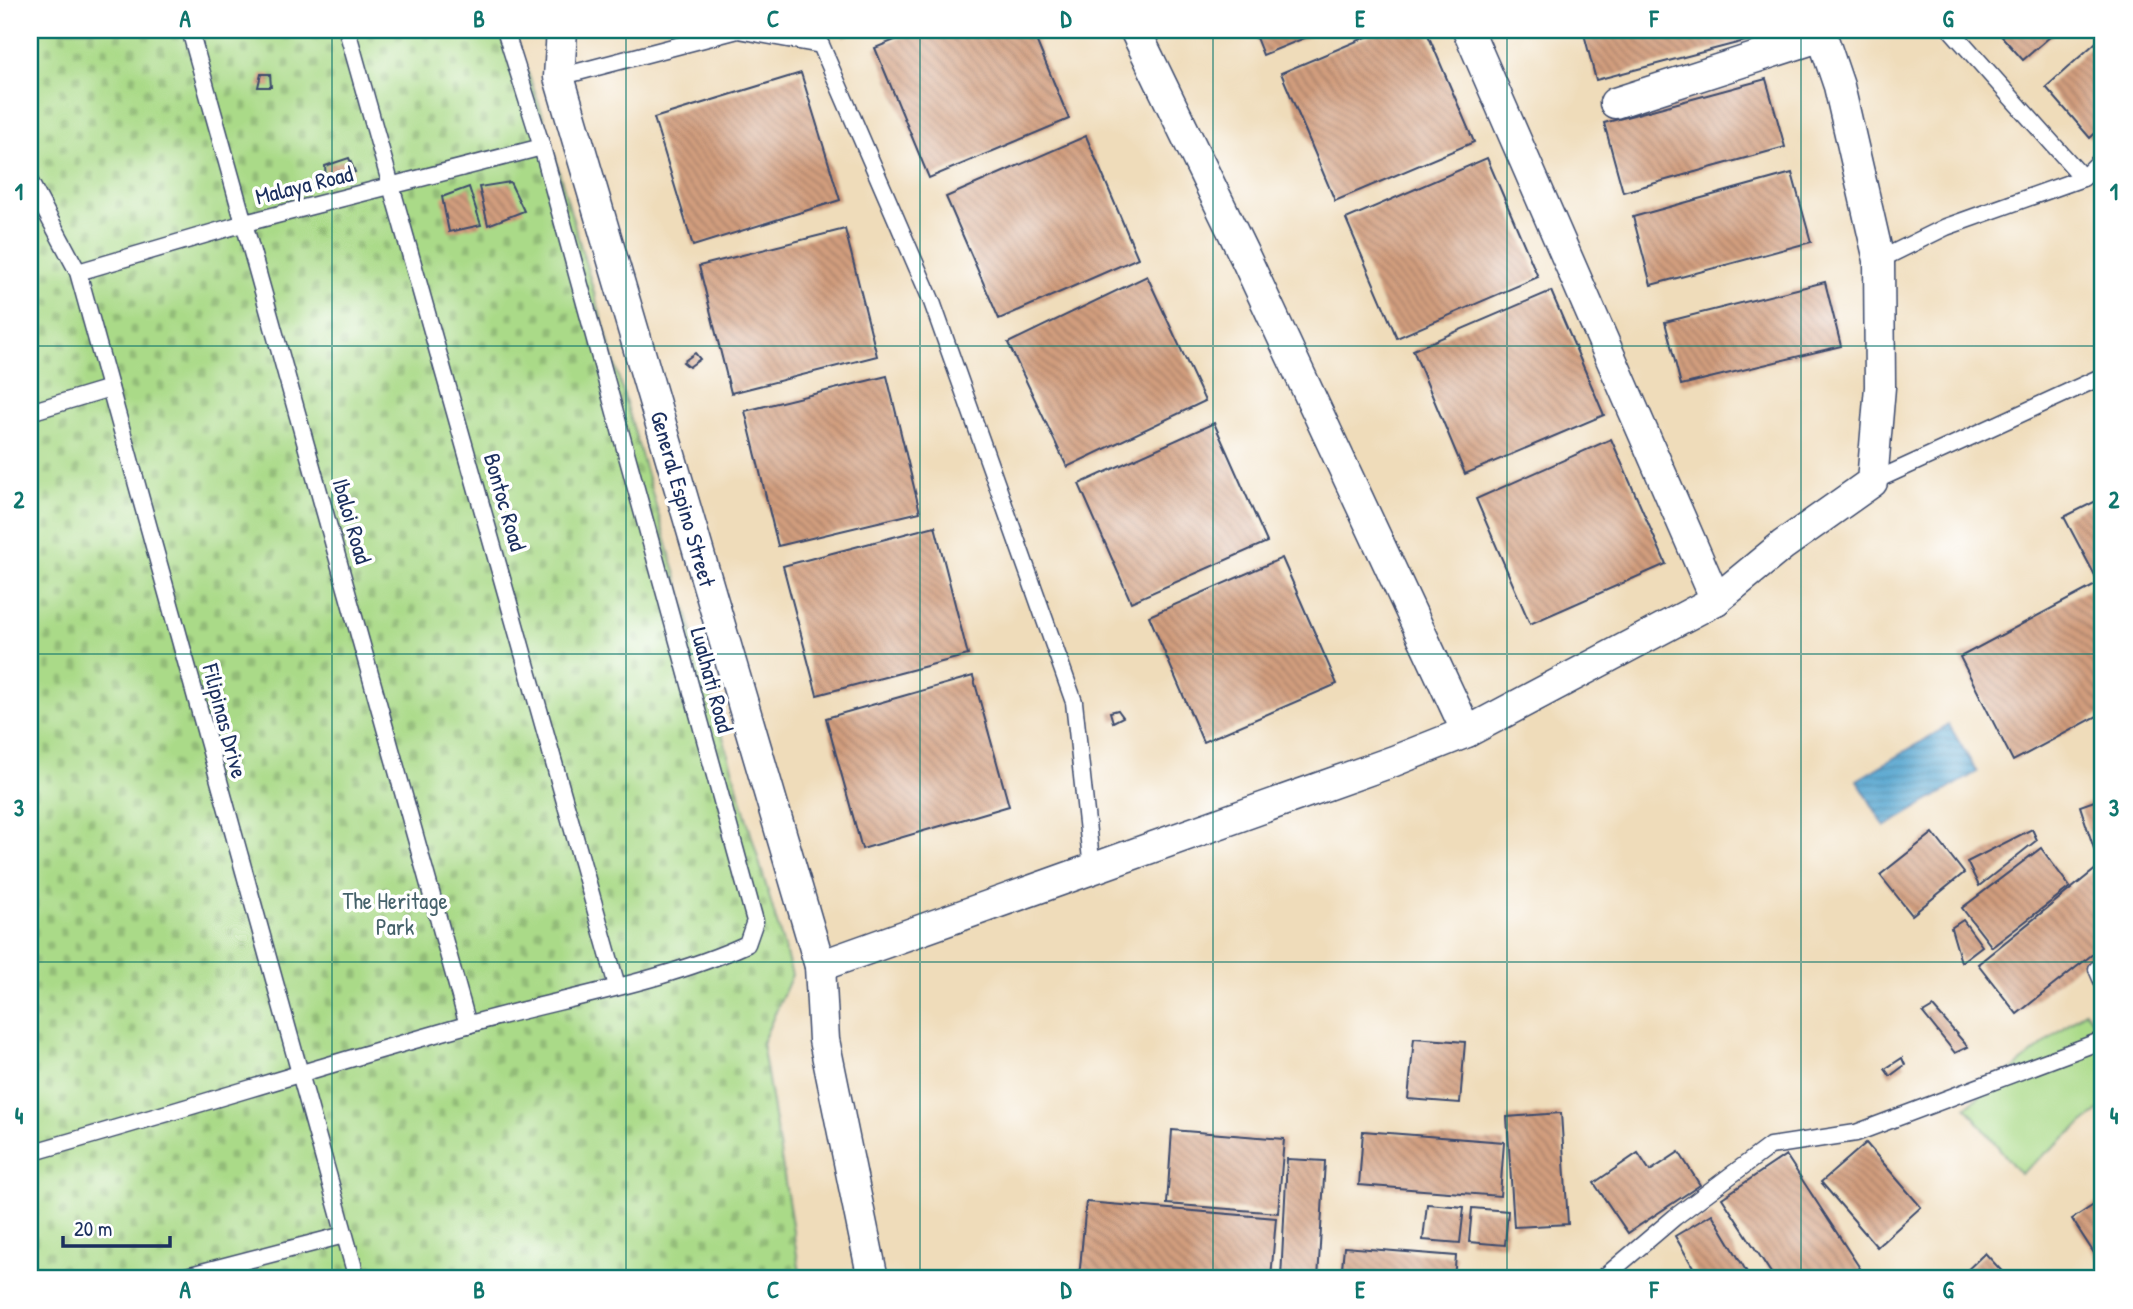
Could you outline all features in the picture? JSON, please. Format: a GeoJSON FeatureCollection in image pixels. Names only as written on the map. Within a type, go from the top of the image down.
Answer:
{"type":"FeatureCollection","features":[{"type":"Feature","properties":{"kind":"street","name":"General Espino Street"},"geometry":{"type":"LineString","coordinates":[[562,30],[559,77],[820,966],[824,1040],[873,1279]]}},
{"type":"Feature","properties":{"kind":"street"},"geometry":{"type":"LineString","coordinates":[[1135,30],[1247,259],[1467,732]]}},
{"type":"Feature","properties":{"kind":"street"},"geometry":{"type":"LineString","coordinates":[[1468,30],[1716,600]]}},
{"type":"Feature","properties":{"kind":"street"},"geometry":{"type":"LineString","coordinates":[[820,966],[1394,761],[1467,732],[1716,600],[1783,545],[1871,482],[1880,387],[1880,260],[1839,86],[1821,33],[1615,103]]}},
{"type":"Feature","properties":{"kind":"lane","name":"Ibaloi Road"},"geometry":{"type":"LineString","coordinates":[[190,30],[468,1024]]}},
{"type":"Feature","properties":{"kind":"lane","name":"Bontoc Road"},"geometry":{"type":"LineString","coordinates":[[347,30],[617,986]]}},
{"type":"Feature","properties":{"kind":"lane"},"geometry":{"type":"LineString","coordinates":[[505,30],[542,148]]}},
{"type":"Feature","properties":{"kind":"lane"},"geometry":{"type":"LineString","coordinates":[[559,77],[738,30],[821,45],[932,302],[1074,702],[1092,869]]}},
{"type":"Feature","properties":{"kind":"lane"},"geometry":{"type":"LineString","coordinates":[[1951,30],[2083,178]]}},
{"type":"Feature","properties":{"kind":"lane","name":"Malaya Road"},"geometry":{"type":"LineString","coordinates":[[78,272],[245,223],[542,148]]}},
{"type":"Feature","properties":{"kind":"lane","name":"Lualhati Road"},"geometry":{"type":"LineString","coordinates":[[30,1153],[468,1024],[617,986],[747,944],[755,921],[542,148]]}},
{"type":"Feature","properties":{"kind":"lane"},"geometry":{"type":"LineString","coordinates":[[1880,260],[1946,227],[2083,178],[2103,158]]}},
{"type":"Feature","properties":{"kind":"lane","name":"Filipinas Drive"},"geometry":{"type":"LineString","coordinates":[[30,182],[78,272],[357,1279]]}},
{"type":"Feature","properties":{"kind":"lane"},"geometry":{"type":"LineString","coordinates":[[1871,482],[2103,376]]}},
{"type":"Feature","properties":{"kind":"lane"},"geometry":{"type":"LineString","coordinates":[[30,412],[110,388]]}},
{"type":"Feature","properties":{"kind":"lane"},"geometry":{"type":"LineString","coordinates":[[1602,1279],[1675,1217],[1770,1146],[1856,1133],[2103,1040]]}},
{"type":"Feature","properties":{"kind":"lane"},"geometry":{"type":"LineString","coordinates":[[174,1279],[344,1235]]}},
{"type":"Feature","properties":{"kind":"green space","name":"The Heritage Park"},"geometry":{"type":"Polygon","coordinates":[[[30,30],[513,30],[542,113],[792,975],[762,1043],[801,1279],[30,1279],[30,30]]]}},
{"type":"Feature","properties":{"kind":"green space"},"geometry":{"type":"Polygon","coordinates":[[[2085,1011],[2103,1033],[2103,1107],[2020,1174],[1966,1107],[2085,1011]]]}},
{"type":"Feature","properties":{"kind":"water"},"geometry":{"type":"Polygon","coordinates":[[[1949,725],[1977,772],[1885,827],[1857,780],[1949,725]]]}},
{"type":"Feature","properties":{"kind":"building"},"geometry":{"type":"Polygon","coordinates":[[[840,30],[859,30],[844,37],[840,30]]]}},
{"type":"Feature","properties":{"kind":"building"},"geometry":{"type":"Polygon","coordinates":[[[919,30],[1032,30],[1069,119],[929,178],[875,48],[919,30]]]}},
{"type":"Feature","properties":{"kind":"building"},"geometry":{"type":"Polygon","coordinates":[[[1253,30],[1324,30],[1263,55],[1253,30]]]}},
{"type":"Feature","properties":{"kind":"building"},"geometry":{"type":"Polygon","coordinates":[[[1383,30],[1426,30],[1474,142],[1335,201],[1281,73],[1383,30]]]}},
{"type":"Feature","properties":{"kind":"building"},"geometry":{"type":"Polygon","coordinates":[[[1583,30],[1763,30],[1764,36],[1596,80],[1583,30]]]}},
{"type":"Feature","properties":{"kind":"building"},"geometry":{"type":"Polygon","coordinates":[[[1996,30],[2058,30],[2023,60],[1996,30]]]}},
{"type":"Feature","properties":{"kind":"building"},"geometry":{"type":"Polygon","coordinates":[[[2103,36],[2103,126],[2090,138],[2046,87],[2103,36]]]}},
{"type":"Feature","properties":{"kind":"building"},"geometry":{"type":"Polygon","coordinates":[[[801,73],[840,200],[693,246],[654,118],[801,73]]]}},
{"type":"Feature","properties":{"kind":"building"},"geometry":{"type":"Polygon","coordinates":[[[261,74],[270,74],[271,87],[258,87],[261,74]]]}},
{"type":"Feature","properties":{"kind":"building"},"geometry":{"type":"Polygon","coordinates":[[[1766,79],[1785,147],[1623,192],[1604,123],[1766,79]]]}},
{"type":"Feature","properties":{"kind":"building"},"geometry":{"type":"Polygon","coordinates":[[[1086,136],[1138,258],[999,319],[946,197],[1086,136]]]}},
{"type":"Feature","properties":{"kind":"building"},"geometry":{"type":"Polygon","coordinates":[[[349,158],[355,172],[326,178],[325,166],[349,158]]]}},
{"type":"Feature","properties":{"kind":"building"},"geometry":{"type":"Polygon","coordinates":[[[1487,158],[1538,277],[1397,338],[1346,219],[1487,158]]]}},
{"type":"Feature","properties":{"kind":"building"},"geometry":{"type":"Polygon","coordinates":[[[1792,173],[1811,242],[1651,285],[1633,217],[1792,173]]]}},
{"type":"Feature","properties":{"kind":"building"},"geometry":{"type":"Polygon","coordinates":[[[510,182],[524,211],[488,225],[479,187],[510,182]]]}},
{"type":"Feature","properties":{"kind":"building"},"geometry":{"type":"Polygon","coordinates":[[[469,187],[481,225],[449,232],[442,197],[469,187]]]}},
{"type":"Feature","properties":{"kind":"building"},"geometry":{"type":"Polygon","coordinates":[[[845,229],[877,356],[731,393],[699,266],[845,229]]]}},
{"type":"Feature","properties":{"kind":"building"},"geometry":{"type":"Polygon","coordinates":[[[1147,276],[1205,401],[1067,467],[1008,343],[1147,276]]]}},
{"type":"Feature","properties":{"kind":"building"},"geometry":{"type":"Polygon","coordinates":[[[1825,282],[1841,346],[1681,385],[1665,322],[1825,282]]]}},
{"type":"Feature","properties":{"kind":"building"},"geometry":{"type":"Polygon","coordinates":[[[1551,291],[1604,415],[1465,474],[1413,350],[1551,291]]]}},
{"type":"Feature","properties":{"kind":"building"},"geometry":{"type":"Polygon","coordinates":[[[695,353],[700,359],[689,367],[683,362],[695,353]]]}},
{"type":"Feature","properties":{"kind":"building"},"geometry":{"type":"Polygon","coordinates":[[[887,376],[920,512],[778,546],[745,411],[887,376]]]}},
{"type":"Feature","properties":{"kind":"building"},"geometry":{"type":"Polygon","coordinates":[[[1214,423],[1267,542],[1131,602],[1079,484],[1214,423]]]}},
{"type":"Feature","properties":{"kind":"building"},"geometry":{"type":"Polygon","coordinates":[[[1611,439],[1666,564],[1530,624],[1476,499],[1611,439]]]}},
{"type":"Feature","properties":{"kind":"building"},"geometry":{"type":"Polygon","coordinates":[[[2098,500],[2103,510],[2103,578],[2098,581],[2064,517],[2098,500]]]}},
{"type":"Feature","properties":{"kind":"building"},"geometry":{"type":"Polygon","coordinates":[[[935,526],[968,655],[817,695],[783,566],[935,526]]]}},
{"type":"Feature","properties":{"kind":"building"},"geometry":{"type":"Polygon","coordinates":[[[1282,558],[1337,684],[1203,742],[1149,616],[1282,558]]]}},
{"type":"Feature","properties":{"kind":"building"},"geometry":{"type":"Polygon","coordinates":[[[2103,581],[2103,713],[2013,761],[1960,657],[2103,581]]]}},
{"type":"Feature","properties":{"kind":"building"},"geometry":{"type":"Polygon","coordinates":[[[973,676],[1009,806],[862,849],[826,718],[973,676]]]}},
{"type":"Feature","properties":{"kind":"building"},"geometry":{"type":"Polygon","coordinates":[[[1118,710],[1123,717],[1113,722],[1110,712],[1118,710]]]}},
{"type":"Feature","properties":{"kind":"building"},"geometry":{"type":"Polygon","coordinates":[[[2103,798],[2103,876],[2080,806],[2103,798]]]}},
{"type":"Feature","properties":{"kind":"building"},"geometry":{"type":"Polygon","coordinates":[[[2032,829],[2037,840],[1979,886],[1967,862],[2032,829]]]}},
{"type":"Feature","properties":{"kind":"building"},"geometry":{"type":"Polygon","coordinates":[[[1933,833],[1964,873],[1912,915],[1880,875],[1933,833]]]}},
{"type":"Feature","properties":{"kind":"building"},"geometry":{"type":"Polygon","coordinates":[[[2041,848],[2070,887],[1992,947],[1962,908],[2041,848]]]}},
{"type":"Feature","properties":{"kind":"building"},"geometry":{"type":"Polygon","coordinates":[[[2097,868],[2103,887],[2103,946],[2017,1014],[1978,964],[2097,868]]]}},
{"type":"Feature","properties":{"kind":"building"},"geometry":{"type":"Polygon","coordinates":[[[1963,920],[1982,946],[1961,962],[1951,928],[1963,920]]]}},
{"type":"Feature","properties":{"kind":"building"},"geometry":{"type":"Polygon","coordinates":[[[1933,1007],[1968,1047],[1955,1053],[1923,1013],[1933,1007]]]}},
{"type":"Feature","properties":{"kind":"building"},"geometry":{"type":"Polygon","coordinates":[[[1414,1038],[1465,1042],[1460,1103],[1408,1099],[1414,1038]]]}},
{"type":"Feature","properties":{"kind":"building"},"geometry":{"type":"Polygon","coordinates":[[[1902,1058],[1905,1065],[1890,1076],[1885,1069],[1902,1058]]]}},
{"type":"Feature","properties":{"kind":"building"},"geometry":{"type":"Polygon","coordinates":[[[1561,1113],[1568,1224],[1514,1227],[1507,1117],[1561,1113]]]}},
{"type":"Feature","properties":{"kind":"building"},"geometry":{"type":"Polygon","coordinates":[[[1172,1130],[1284,1139],[1278,1213],[1167,1204],[1172,1130]]]}},
{"type":"Feature","properties":{"kind":"building"},"geometry":{"type":"Polygon","coordinates":[[[1363,1131],[1504,1142],[1500,1196],[1359,1185],[1363,1131]]]}},
{"type":"Feature","properties":{"kind":"building"},"geometry":{"type":"Polygon","coordinates":[[[1866,1143],[1921,1207],[1877,1247],[1821,1182],[1866,1143]]]}},
{"type":"Feature","properties":{"kind":"building"},"geometry":{"type":"Polygon","coordinates":[[[1679,1152],[1700,1185],[1628,1233],[1594,1183],[1638,1153],[1650,1171],[1679,1152]]]}},
{"type":"Feature","properties":{"kind":"building"},"geometry":{"type":"Polygon","coordinates":[[[1786,1155],[1867,1279],[1775,1279],[1722,1198],[1786,1155]]]}},
{"type":"Feature","properties":{"kind":"building"},"geometry":{"type":"Polygon","coordinates":[[[1287,1159],[1325,1161],[1318,1279],[1281,1279],[1287,1159]]]}},
{"type":"Feature","properties":{"kind":"building"},"geometry":{"type":"Polygon","coordinates":[[[2103,1199],[2103,1267],[2072,1219],[2103,1199]]]}},
{"type":"Feature","properties":{"kind":"building"},"geometry":{"type":"Polygon","coordinates":[[[1086,1202],[1276,1218],[1271,1279],[1079,1279],[1086,1202]]]}},
{"type":"Feature","properties":{"kind":"building"},"geometry":{"type":"Polygon","coordinates":[[[1427,1204],[1464,1207],[1460,1243],[1423,1240],[1427,1204]]]}},
{"type":"Feature","properties":{"kind":"building"},"geometry":{"type":"Polygon","coordinates":[[[1472,1208],[1508,1211],[1505,1245],[1469,1242],[1472,1208]]]}},
{"type":"Feature","properties":{"kind":"building"},"geometry":{"type":"Polygon","coordinates":[[[1712,1214],[1751,1279],[1700,1279],[1675,1236],[1712,1214]]]}},
{"type":"Feature","properties":{"kind":"building"},"geometry":{"type":"Polygon","coordinates":[[[1344,1247],[1456,1256],[1454,1279],[1341,1279],[1344,1247]]]}},
{"type":"Feature","properties":{"kind":"building"},"geometry":{"type":"Polygon","coordinates":[[[1985,1253],[2009,1279],[1958,1279],[1985,1253]]]}}]}
